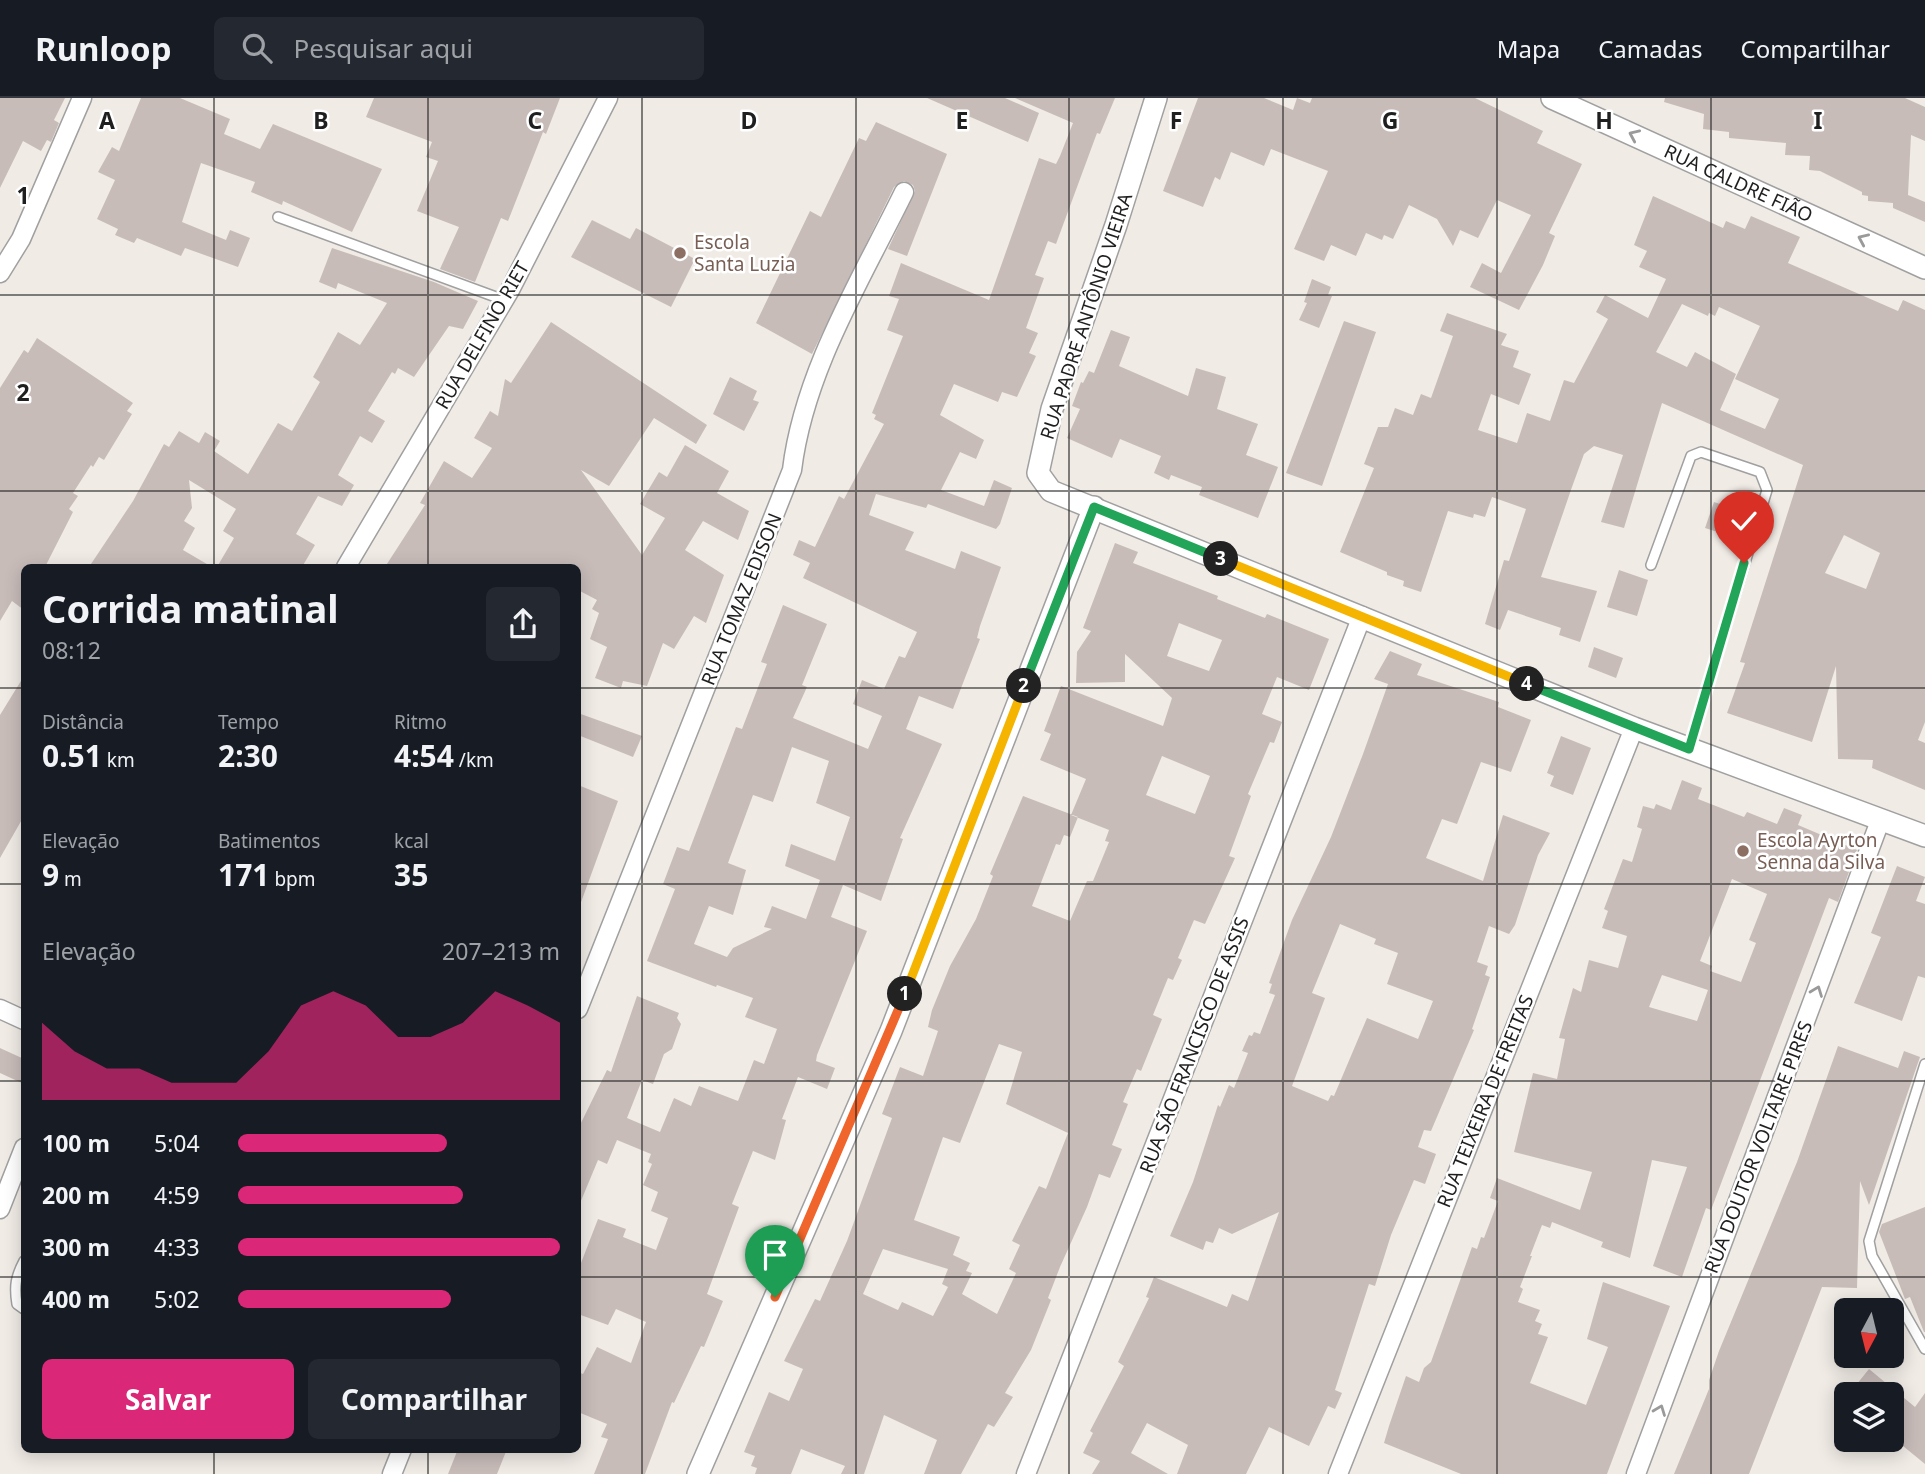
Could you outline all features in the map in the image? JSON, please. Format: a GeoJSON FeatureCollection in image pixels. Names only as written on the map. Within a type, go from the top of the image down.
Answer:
{"type":"FeatureCollection","features":[{"type":"Feature","properties":{"kind":"street"},"geometry":{"type":"LineString","coordinates":[[0,273],[21,239],[82,98]]}},
{"type":"Feature","properties":{"kind":"street","name":"RUA DELFINO RIET"},"geometry":{"type":"LineString","coordinates":[[348,564],[504,300],[608,98]]}},
{"type":"Feature","properties":{"kind":"street","name":"RUA PADRE ANTÔNIO VIEIRA"},"geometry":{"type":"LineString","coordinates":[[1156,98],[1116,225],[1052,409],[1038,473],[1051,491],[1634,728],[1925,836]]}},
{"type":"Feature","properties":{"kind":"street","name":"RUA CALDRE FIÃO"},"geometry":{"type":"LineString","coordinates":[[1552,98],[1925,268]]}},
{"type":"Feature","properties":{"kind":"street","name":"RUA TOMAZ EDISON"},"geometry":{"type":"LineString","coordinates":[[581,1001],[792,470],[797,433],[810,393],[904,192]]}},
{"type":"Feature","properties":{"kind":"street"},"geometry":{"type":"LineString","coordinates":[[698,1474],[891,1031],[1094,507]]}},
{"type":"Feature","properties":{"kind":"street","name":"RUA SÃO FRANCISCO DE ASSIS"},"geometry":{"type":"LineString","coordinates":[[1026,1474],[1362,616]]}},
{"type":"Feature","properties":{"kind":"street","name":"RUA TEIXEIRA DE FREITAS"},"geometry":{"type":"LineString","coordinates":[[1338,1474],[1634,728]]}},
{"type":"Feature","properties":{"kind":"street","name":"RUA DOUTOR VOLTAIRE PIRES"},"geometry":{"type":"LineString","coordinates":[[1636,1474],[1880,821]]}},
{"type":"Feature","properties":{"kind":"street"},"geometry":{"type":"LineString","coordinates":[[0,1009],[21,1019]]}},
{"type":"Feature","properties":{"kind":"street"},"geometry":{"type":"LineString","coordinates":[[0,1209],[21,1159]]}},
{"type":"Feature","properties":{"kind":"street"},"geometry":{"type":"LineString","coordinates":[[392,1474],[400,1453]]}},
{"type":"Feature","properties":{"kind":"lane"},"geometry":{"type":"LineString","coordinates":[[278,217],[504,300]]}},
{"type":"Feature","properties":{"kind":"lane"},"geometry":{"type":"LineString","coordinates":[[1651,565],[1691,456],[1701,453],[1760,472],[1767,491],[1689,749]]}},
{"type":"Feature","properties":{"kind":"lane"},"geometry":{"type":"LineString","coordinates":[[1925,1063],[1869,1241],[1872,1256],[1925,1349]]}},
{"type":"Feature","properties":{"kind":"lane"},"geometry":{"type":"LineString","coordinates":[[21,1267],[16,1277],[15,1289],[17,1304],[21,1307]]}},
{"type":"Feature","properties":{"kind":"building"},"geometry":{"type":"Polygon","coordinates":[[[0,98],[65,98],[54,120],[59,123],[51,142],[47,140],[41,151],[23,141],[0,188],[0,98]]]}},
{"type":"Feature","properties":{"kind":"building"},"geometry":{"type":"Polygon","coordinates":[[[141,98],[180,98],[230,119],[224,134],[260,149],[273,124],[382,169],[352,232],[283,201],[282,205],[251,192],[255,182],[201,163],[182,222],[226,240],[230,230],[250,238],[238,267],[185,248],[181,256],[137,238],[134,243],[115,235],[118,229],[97,219],[115,180],[98,172],[112,147],[119,151],[141,98]]]}},
{"type":"Feature","properties":{"kind":"building"},"geometry":{"type":"Polygon","coordinates":[[[374,98],[560,98],[546,134],[543,132],[508,221],[501,218],[475,282],[440,269],[459,227],[417,211],[438,161],[426,157],[432,142],[366,117],[374,98]]]}},
{"type":"Feature","properties":{"kind":"building"},"geometry":{"type":"Polygon","coordinates":[[[927,98],[1005,98],[1039,113],[1028,142],[927,98]]]}},
{"type":"Feature","properties":{"kind":"building"},"geometry":{"type":"Polygon","coordinates":[[[1015,98],[1115,98],[1100,134],[1097,133],[1056,244],[1048,241],[1035,275],[1044,278],[1026,328],[1038,333],[1029,353],[1036,356],[1017,397],[1002,392],[998,402],[954,384],[940,415],[984,440],[976,459],[960,452],[941,490],[984,506],[994,480],[1012,488],[1000,524],[996,529],[928,504],[926,508],[876,494],[869,515],[914,532],[905,550],[955,569],[961,551],[1001,567],[980,626],[977,638],[980,639],[953,709],[919,696],[906,729],[942,744],[900,838],[903,839],[881,901],[843,885],[831,917],[867,931],[817,1055],[816,1061],[835,1068],[827,1089],[798,1077],[782,1119],[786,1120],[775,1160],[753,1151],[732,1204],[739,1207],[707,1294],[723,1301],[704,1347],[701,1346],[674,1403],[672,1402],[645,1474],[594,1474],[608,1439],[601,1437],[607,1424],[581,1413],[581,1373],[583,1374],[597,1347],[631,1363],[646,1322],[616,1309],[608,1325],[581,1315],[581,1263],[598,1219],[626,1229],[623,1237],[656,1250],[668,1218],[651,1211],[658,1192],[643,1185],[652,1164],[648,1162],[651,1154],[617,1140],[607,1164],[598,1160],[581,1201],[581,1123],[607,1070],[611,1072],[637,996],[679,1013],[677,1018],[681,1024],[672,1049],[664,1054],[653,1084],[642,1080],[627,1118],[660,1132],[674,1098],[691,1106],[699,1086],[738,1101],[754,1060],[764,1064],[777,1029],[745,1017],[753,998],[647,961],[675,889],[663,884],[677,847],[689,851],[736,727],[742,729],[767,664],[761,662],[783,605],[827,624],[802,685],[807,687],[793,718],[868,749],[882,716],[853,704],[862,680],[884,689],[899,656],[905,658],[917,632],[803,578],[810,563],[793,555],[799,540],[815,547],[839,496],[844,499],[884,424],[874,419],[876,415],[872,413],[903,336],[887,330],[899,299],[889,296],[901,263],[989,300],[1039,158],[1056,164],[1073,123],[1015,98]],[[792,747],[773,802],[753,795],[728,863],[746,870],[733,915],[709,906],[694,944],[727,957],[733,948],[772,929],[764,927],[772,906],[806,919],[820,880],[785,866],[791,844],[835,861],[850,817],[816,803],[829,761],[792,747]]]}},
{"type":"Feature","properties":{"kind":"building"},"geometry":{"type":"Polygon","coordinates":[[[1198,98],[1264,98],[1293,110],[1297,98],[1310,103],[1312,98],[1475,98],[1543,131],[1537,143],[1582,164],[1549,233],[1555,236],[1543,265],[1519,310],[1470,287],[1482,263],[1501,273],[1531,215],[1497,200],[1478,238],[1460,230],[1453,246],[1437,219],[1409,205],[1393,239],[1384,235],[1382,240],[1366,233],[1356,256],[1331,245],[1324,261],[1294,249],[1328,171],[1271,149],[1264,166],[1231,152],[1220,180],[1215,177],[1203,207],[1163,191],[1198,98]]]}},
{"type":"Feature","properties":{"kind":"building"},"geometry":{"type":"Polygon","coordinates":[[[1665,98],[1905,98],[1925,107],[1925,141],[1911,135],[1908,195],[1925,202],[1925,222],[1893,208],[1893,203],[1868,201],[1868,196],[1862,195],[1862,192],[1820,171],[1809,170],[1810,156],[1785,155],[1786,143],[1729,138],[1729,132],[1703,129],[1704,114],[1664,102],[1665,98]]]}},
{"type":"Feature","properties":{"kind":"building"},"geometry":{"type":"Polygon","coordinates":[[[876,122],[947,154],[907,256],[888,249],[915,191],[913,185],[904,181],[894,187],[812,354],[756,323],[810,211],[821,217],[859,138],[866,141],[876,122]]]}},
{"type":"Feature","properties":{"kind":"building"},"geometry":{"type":"Polygon","coordinates":[[[1653,196],[1723,228],[1726,221],[1745,229],[1751,216],[1800,237],[1788,263],[1898,311],[1903,300],[1925,310],[1925,722],[1918,740],[1925,743],[1925,790],[1872,768],[1873,760],[1838,759],[1836,666],[1812,742],[1727,713],[1745,663],[1740,662],[1803,465],[1662,403],[1624,528],[1601,522],[1623,455],[1594,446],[1584,454],[1541,577],[1597,591],[1580,642],[1559,635],[1561,628],[1508,610],[1500,630],[1485,624],[1504,560],[1509,561],[1526,509],[1492,497],[1485,517],[1474,514],[1473,518],[1448,511],[1421,592],[1403,586],[1404,581],[1387,575],[1387,572],[1340,552],[1374,468],[1364,464],[1378,427],[1388,427],[1395,408],[1413,415],[1421,394],[1431,398],[1453,336],[1440,331],[1447,313],[1507,334],[1501,345],[1519,351],[1513,367],[1531,374],[1519,405],[1491,394],[1478,430],[1517,443],[1527,413],[1550,421],[1564,380],[1574,383],[1608,319],[1596,312],[1605,295],[1648,318],[1666,279],[1639,267],[1647,251],[1634,245],[1653,196]],[[1682,304],[1656,352],[1687,367],[1695,352],[1736,374],[1720,410],[1765,429],[1779,399],[1735,379],[1760,326],[1719,307],[1715,316],[1709,313],[1708,316],[1682,304]],[[1844,535],[1825,573],[1866,589],[1880,553],[1844,535]]]}},
{"type":"Feature","properties":{"kind":"building"},"geometry":{"type":"Polygon","coordinates":[[[592,220],[630,239],[636,228],[695,259],[671,307],[571,257],[592,220]]]}},
{"type":"Feature","properties":{"kind":"building"},"geometry":{"type":"Polygon","coordinates":[[[332,248],[434,282],[478,301],[463,329],[449,326],[414,377],[398,368],[395,374],[392,372],[368,411],[385,421],[372,443],[360,436],[338,475],[354,485],[342,506],[318,496],[296,534],[315,545],[304,564],[219,564],[234,538],[223,531],[236,509],[189,480],[192,508],[184,521],[195,528],[183,550],[207,564],[91,564],[133,501],[164,444],[169,447],[179,431],[199,443],[205,432],[220,441],[214,451],[248,474],[278,423],[292,431],[320,382],[313,377],[338,332],[360,345],[387,303],[338,283],[336,289],[319,282],[332,248]]]}},
{"type":"Feature","properties":{"kind":"building"},"geometry":{"type":"Polygon","coordinates":[[[1312,279],[1331,287],[1328,295],[1332,296],[1319,328],[1299,320],[1307,303],[1304,302],[1312,279]]]}},
{"type":"Feature","properties":{"kind":"building"},"geometry":{"type":"Polygon","coordinates":[[[1344,321],[1376,332],[1322,486],[1286,473],[1344,321]]]}},
{"type":"Feature","properties":{"kind":"building"},"geometry":{"type":"Polygon","coordinates":[[[551,322],[707,425],[696,444],[654,418],[609,486],[581,470],[642,555],[665,518],[640,504],[659,472],[667,477],[685,445],[729,471],[717,493],[749,511],[738,540],[703,521],[685,550],[724,575],[706,623],[694,616],[674,649],[663,643],[647,686],[623,681],[621,688],[595,678],[607,647],[590,639],[599,613],[592,609],[597,600],[581,592],[581,564],[387,564],[425,505],[420,503],[444,461],[472,478],[492,448],[474,438],[490,411],[498,416],[505,379],[511,383],[551,322]]]}},
{"type":"Feature","properties":{"kind":"building"},"geometry":{"type":"Polygon","coordinates":[[[1111,330],[1130,337],[1119,366],[1188,396],[1196,368],[1226,377],[1217,409],[1258,424],[1246,455],[1278,467],[1258,518],[1199,495],[1202,487],[1171,475],[1169,480],[1154,473],[1161,456],[1120,439],[1112,458],[1067,438],[1080,409],[1072,406],[1081,382],[1083,383],[1089,371],[1094,373],[1111,330]]]}},
{"type":"Feature","properties":{"kind":"building"},"geometry":{"type":"Polygon","coordinates":[[[37,338],[133,403],[127,411],[132,414],[104,460],[99,457],[93,467],[91,465],[73,493],[78,496],[69,509],[73,512],[47,564],[21,564],[21,608],[12,601],[0,621],[0,388],[24,350],[28,353],[37,338]]]}},
{"type":"Feature","properties":{"kind":"building"},"geometry":{"type":"Polygon","coordinates":[[[730,377],[757,391],[753,400],[759,402],[744,431],[713,414],[730,377]]]}},
{"type":"Feature","properties":{"kind":"building"},"geometry":{"type":"Polygon","coordinates":[[[1714,502],[1732,508],[1724,534],[1705,528],[1714,502]]]}},
{"type":"Feature","properties":{"kind":"building"},"geometry":{"type":"Polygon","coordinates":[[[1115,543],[1138,552],[1133,563],[1218,596],[1217,599],[1265,618],[1267,614],[1329,639],[1309,690],[1277,677],[1262,714],[1282,722],[1274,743],[1270,742],[1248,794],[1251,796],[1229,856],[1235,858],[1205,924],[1194,920],[1178,958],[1182,960],[1173,980],[1168,978],[1153,1015],[1162,1019],[1141,1071],[1137,1069],[1123,1102],[1128,1104],[1112,1145],[1122,1149],[1110,1178],[1099,1174],[1048,1298],[1051,1300],[1031,1350],[1005,1393],[1013,1397],[994,1427],[988,1424],[961,1474],[924,1474],[937,1440],[884,1415],[864,1474],[841,1474],[845,1466],[801,1449],[791,1474],[755,1474],[757,1468],[751,1466],[755,1456],[744,1452],[769,1392],[789,1401],[803,1369],[784,1361],[815,1299],[820,1301],[847,1241],[892,1118],[882,1114],[900,1067],[923,1076],[938,1031],[928,1027],[932,1010],[950,966],[976,919],[993,876],[990,874],[1023,796],[1071,814],[1086,779],[1040,760],[1051,734],[1044,731],[1061,686],[1163,726],[1172,698],[1125,654],[1125,682],[1076,683],[1077,652],[1091,631],[1083,628],[1115,543]],[[1179,623],[1167,656],[1209,671],[1222,640],[1179,623]],[[1162,756],[1146,795],[1195,814],[1210,776],[1162,756]],[[1078,818],[1070,837],[1064,835],[1060,845],[1056,844],[1032,906],[1070,921],[1087,881],[1093,881],[1109,842],[1105,841],[1109,830],[1078,818]],[[999,1044],[960,1143],[943,1137],[914,1220],[960,1237],[953,1255],[970,1263],[966,1271],[972,1273],[962,1294],[997,1314],[1016,1273],[1009,1269],[1020,1245],[1012,1241],[1039,1186],[1046,1189],[1068,1133],[1006,1104],[1022,1052],[999,1044]],[[883,1249],[863,1294],[898,1310],[902,1302],[933,1316],[948,1287],[942,1284],[948,1269],[883,1249]]]}},
{"type":"Feature","properties":{"kind":"building"},"geometry":{"type":"Polygon","coordinates":[[[1619,570],[1648,580],[1637,616],[1607,607],[1619,570]]]}},
{"type":"Feature","properties":{"kind":"building"},"geometry":{"type":"Polygon","coordinates":[[[1594,647],[1623,658],[1616,678],[1588,667],[1594,647]]]}},
{"type":"Feature","properties":{"kind":"building"},"geometry":{"type":"Polygon","coordinates":[[[1390,651],[1422,664],[1417,675],[1499,702],[1498,707],[1531,720],[1511,772],[1481,762],[1457,824],[1442,819],[1426,858],[1483,881],[1503,815],[1550,833],[1538,855],[1515,925],[1509,934],[1489,926],[1477,962],[1488,966],[1485,975],[1490,977],[1472,1029],[1474,1030],[1431,1131],[1424,1130],[1418,1147],[1436,1154],[1425,1184],[1414,1180],[1391,1235],[1375,1286],[1369,1284],[1335,1390],[1342,1393],[1335,1409],[1328,1406],[1309,1446],[1269,1427],[1246,1474],[1177,1474],[1188,1445],[1147,1423],[1131,1453],[1168,1474],[1092,1474],[1100,1461],[1083,1453],[1093,1433],[1090,1431],[1124,1366],[1118,1362],[1149,1298],[1146,1297],[1154,1277],[1227,1307],[1232,1294],[1248,1301],[1279,1212],[1232,1234],[1219,1228],[1213,1243],[1206,1241],[1203,1250],[1170,1236],[1193,1182],[1218,1105],[1220,1107],[1229,1085],[1234,1088],[1248,1053],[1242,1051],[1249,1035],[1252,1036],[1254,1032],[1260,1034],[1275,995],[1269,993],[1272,984],[1269,983],[1292,920],[1331,837],[1388,684],[1374,679],[1390,651]],[[1340,924],[1312,993],[1325,998],[1292,1086],[1328,1101],[1331,1095],[1334,1096],[1367,1018],[1418,1039],[1433,1001],[1387,984],[1398,953],[1374,944],[1376,939],[1340,924]]]}},
{"type":"Feature","properties":{"kind":"building"},"geometry":{"type":"Polygon","coordinates":[[[21,681],[21,821],[0,858],[0,715],[21,681]]]}},
{"type":"Feature","properties":{"kind":"building"},"geometry":{"type":"Polygon","coordinates":[[[581,714],[642,736],[633,757],[581,736],[581,714]]]}},
{"type":"Feature","properties":{"kind":"building"},"geometry":{"type":"Polygon","coordinates":[[[1561,736],[1591,748],[1573,795],[1550,786],[1554,776],[1547,773],[1561,736]]]}},
{"type":"Feature","properties":{"kind":"building"},"geometry":{"type":"Polygon","coordinates":[[[1682,780],[1702,788],[1698,799],[1744,817],[1747,812],[1777,824],[1784,808],[1802,815],[1798,825],[1857,850],[1838,902],[1829,898],[1711,1210],[1706,1208],[1682,1277],[1653,1266],[1687,1167],[1652,1160],[1630,1258],[1601,1247],[1603,1242],[1552,1222],[1550,1228],[1542,1225],[1520,1287],[1523,1289],[1518,1302],[1540,1310],[1535,1321],[1542,1324],[1538,1334],[1548,1337],[1530,1383],[1586,1405],[1608,1347],[1587,1339],[1603,1282],[1670,1306],[1607,1474],[1461,1474],[1384,1443],[1389,1426],[1406,1376],[1419,1382],[1424,1368],[1431,1362],[1472,1247],[1477,1249],[1481,1237],[1484,1238],[1498,1201],[1490,1198],[1497,1178],[1580,1210],[1592,1172],[1514,1152],[1533,1073],[1557,1079],[1565,1039],[1559,1038],[1573,988],[1581,992],[1589,960],[1618,968],[1627,936],[1602,928],[1608,911],[1604,909],[1623,859],[1632,862],[1642,829],[1637,827],[1643,806],[1654,809],[1656,804],[1671,810],[1682,780]],[[1732,879],[1700,961],[1712,966],[1710,971],[1741,982],[1756,943],[1749,940],[1767,894],[1732,879]],[[1662,975],[1649,1007],[1697,1021],[1708,990],[1662,975]]]}},
{"type":"Feature","properties":{"kind":"building"},"geometry":{"type":"Polygon","coordinates":[[[581,786],[618,801],[581,902],[581,786]]]}},
{"type":"Feature","properties":{"kind":"building"},"geometry":{"type":"Polygon","coordinates":[[[1897,866],[1925,877],[1916,901],[1925,904],[1925,978],[1918,976],[1902,1021],[1854,1003],[1881,937],[1871,933],[1897,866]]]}},
{"type":"Feature","properties":{"kind":"building"},"geometry":{"type":"Polygon","coordinates":[[[1838,1046],[1898,1068],[1904,1051],[1920,1057],[1869,1205],[1860,1181],[1857,1288],[1822,1287],[1749,1474],[1674,1474],[1709,1389],[1709,1380],[1719,1351],[1797,1162],[1838,1046]]]}},
{"type":"Feature","properties":{"kind":"building"},"geometry":{"type":"Polygon","coordinates":[[[0,1048],[21,1058],[21,1083],[0,1073],[0,1048]]]}},
{"type":"Feature","properties":{"kind":"building"},"geometry":{"type":"Polygon","coordinates":[[[1925,1207],[1924,1332],[1910,1297],[1905,1299],[1879,1232],[1882,1224],[1925,1207]]]}},
{"type":"Feature","properties":{"kind":"building"},"geometry":{"type":"Polygon","coordinates":[[[1869,1369],[1885,1382],[1858,1382],[1869,1369]]]}},
{"type":"Feature","properties":{"kind":"building"},"geometry":{"type":"Polygon","coordinates":[[[1925,1393],[1925,1464],[1904,1447],[1904,1398],[1915,1407],[1925,1393]]]}},
{"type":"Feature","properties":{"kind":"building"},"geometry":{"type":"Polygon","coordinates":[[[456,1453],[505,1453],[497,1474],[448,1474],[456,1453]]]}},
{"type":"Feature","properties":{"kind":"place","name":"Escola Santa Luzia"},"geometry":{"type":"Point","coordinates":[680,253]}},
{"type":"Feature","properties":{"kind":"place","name":"Escola Ayrton Senna da Silva"},"geometry":{"type":"Point","coordinates":[1743,851]}},
{"type":"Feature","properties":{"kind":"route"},"geometry":{"type":"LineString","coordinates":[[775,1297],[891,1031],[1094,507],[1689,749],[1744,563]]}}]}
